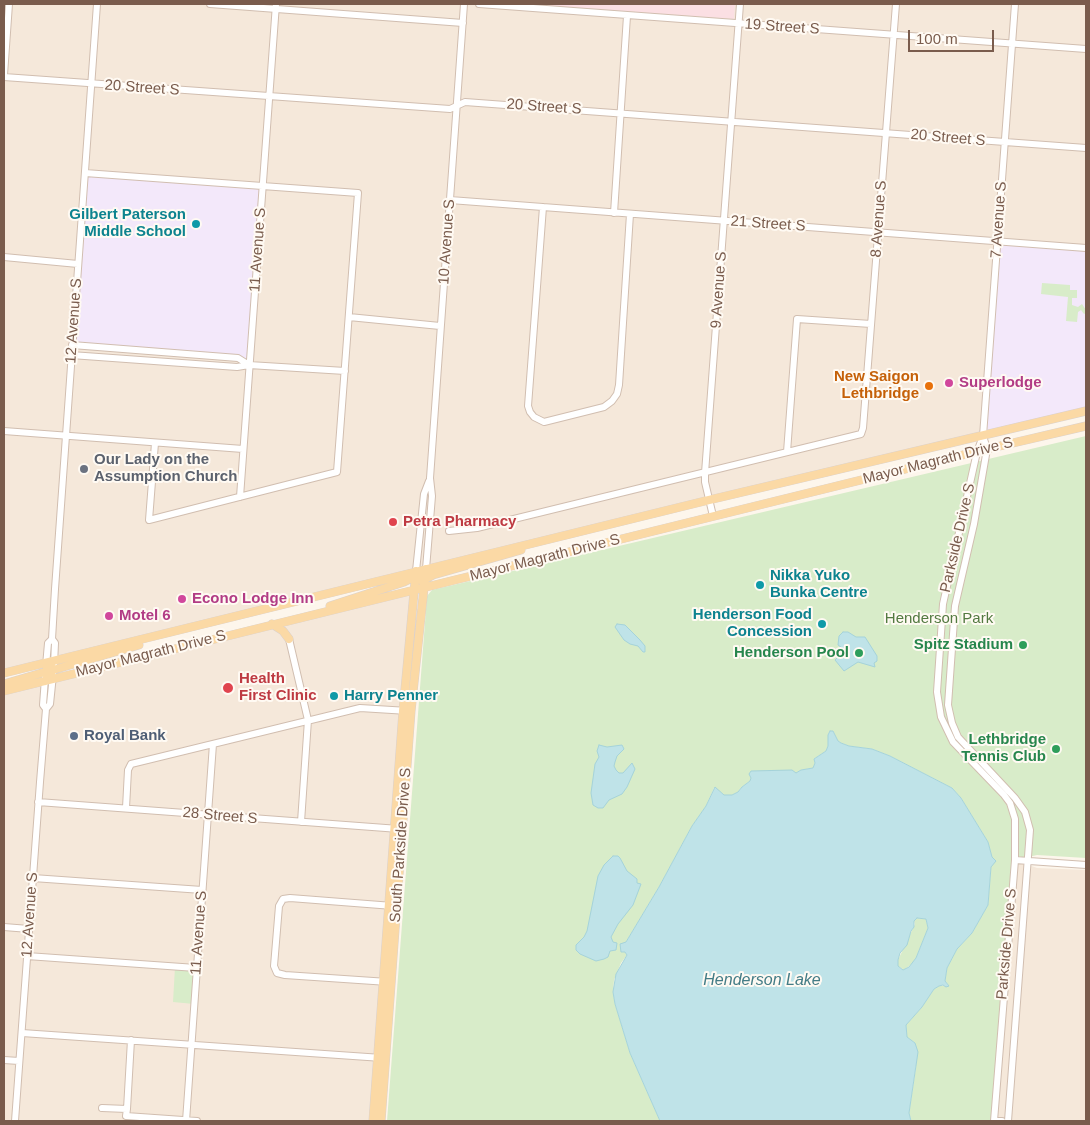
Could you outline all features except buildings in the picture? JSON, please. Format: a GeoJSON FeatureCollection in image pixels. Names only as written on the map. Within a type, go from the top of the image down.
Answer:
{"type":"FeatureCollection","features":[{"type":"Feature","properties":{"kind":"main road","name":"Mayor Magrath Drive S"},"geometry":{"type":"LineString","coordinates":[[4,673],[416,574],[426,569],[709,500],[1086,411]]}},
{"type":"Feature","properties":{"kind":"main road","name":"Mayor Magrath Drive S"},"geometry":{"type":"LineString","coordinates":[[4,691],[1086,426]]}},
{"type":"Feature","properties":{"kind":"main road"},"geometry":{"type":"LineString","coordinates":[[414,590],[424,578],[516,552],[537,542]]}},
{"type":"Feature","properties":{"kind":"main road","name":"South Parkside Drive S"},"geometry":{"type":"LineString","coordinates":[[407,711],[426,569]]}},
{"type":"Feature","properties":{"kind":"main road","name":"South Parkside Drive S"},"geometry":{"type":"LineString","coordinates":[[381,1121],[382,1058],[416,574]]}},
{"type":"Feature","properties":{"kind":"main road"},"geometry":{"type":"LineString","coordinates":[[323,612],[327,606],[416,574]]}},
{"type":"Feature","properties":{"kind":"main road"},"geometry":{"type":"LineString","coordinates":[[289,639],[289,630],[295,619]]}},
{"type":"Feature","properties":{"kind":"main road"},"geometry":{"type":"LineString","coordinates":[[272,624],[283,630],[289,639]]}},
{"type":"Feature","properties":{"kind":"main road"},"geometry":{"type":"LineString","coordinates":[[4,684],[138,645],[160,634]]}},
{"type":"Feature","properties":{"kind":"main road"},"geometry":{"type":"LineString","coordinates":[[49,680],[50,662]]}},
{"type":"Feature","properties":{"kind":"main road","name":"South Parkside Drive S"},"geometry":{"type":"LineString","coordinates":[[373,1121],[382,1058]]}},
{"type":"Feature","properties":{"kind":"street"},"geometry":{"type":"LineString","coordinates":[[4,76],[9,4]]}},
{"type":"Feature","properties":{"kind":"street","name":"12 Avenue S"},"geometry":{"type":"LineString","coordinates":[[50,662],[48,643],[52,639],[97,4]]}},
{"type":"Feature","properties":{"kind":"street"},"geometry":{"type":"LineString","coordinates":[[210,4],[276,6],[463,23]]}},
{"type":"Feature","properties":{"kind":"street","name":"10 Avenue S"},"geometry":{"type":"LineString","coordinates":[[426,569],[432,496],[430,480],[440,326],[464,4]]}},
{"type":"Feature","properties":{"kind":"street","name":"19 Street S"},"geometry":{"type":"LineString","coordinates":[[478,4],[1086,49]]}},
{"type":"Feature","properties":{"kind":"street","name":"9 Avenue S"},"geometry":{"type":"LineString","coordinates":[[713,516],[705,482],[705,473],[740,4]]}},
{"type":"Feature","properties":{"kind":"street","name":"8 Avenue S"},"geometry":{"type":"LineString","coordinates":[[787,452],[860,434],[863,428],[896,4]]}},
{"type":"Feature","properties":{"kind":"street","name":"7 Avenue S"},"geometry":{"type":"LineString","coordinates":[[983,436],[1015,4]]}},
{"type":"Feature","properties":{"kind":"street","name":"11 Avenue S"},"geometry":{"type":"LineString","coordinates":[[240,497],[276,6]]}},
{"type":"Feature","properties":{"kind":"street"},"geometry":{"type":"LineString","coordinates":[[614,213],[627,16]]}},
{"type":"Feature","properties":{"kind":"street","name":"20 Street S"},"geometry":{"type":"LineString","coordinates":[[4,76],[91,84],[450,109],[464,102],[1086,148]]}},
{"type":"Feature","properties":{"kind":"street"},"geometry":{"type":"LineString","coordinates":[[85,173],[358,193],[337,472],[149,520],[155,443]]}},
{"type":"Feature","properties":{"kind":"street","name":"21 Street S"},"geometry":{"type":"LineString","coordinates":[[450,200],[1086,248]]}},
{"type":"Feature","properties":{"kind":"street"},"geometry":{"type":"LineString","coordinates":[[543,207],[528,406],[534,417],[542,421],[604,407],[612,401],[618,390],[630,214]]}},
{"type":"Feature","properties":{"kind":"street"},"geometry":{"type":"LineString","coordinates":[[4,257],[78,264]]}},
{"type":"Feature","properties":{"kind":"street"},"geometry":{"type":"LineString","coordinates":[[349,317],[440,326]]}},
{"type":"Feature","properties":{"kind":"street"},"geometry":{"type":"LineString","coordinates":[[449,531],[477,528],[787,452],[797,319],[871,324]]}},
{"type":"Feature","properties":{"kind":"street"},"geometry":{"type":"LineString","coordinates":[[72,346],[238,358],[249,365]]}},
{"type":"Feature","properties":{"kind":"street"},"geometry":{"type":"LineString","coordinates":[[71,355],[237,367],[249,365],[344,371]]}},
{"type":"Feature","properties":{"kind":"street"},"geometry":{"type":"LineString","coordinates":[[4,431],[243,449]]}},
{"type":"Feature","properties":{"kind":"street","name":"Parkside Drive S"},"geometry":{"type":"LineString","coordinates":[[983,436],[987,449],[974,524],[955,606],[948,705],[952,723],[962,743],[1010,792],[1025,812],[1030,830],[1008,1121]]}},
{"type":"Feature","properties":{"kind":"street","name":"Parkside Drive S"},"geometry":{"type":"LineString","coordinates":[[983,436],[977,452],[943,604],[937,698],[944,726],[953,742],[1000,791],[1010,803],[1014,812],[1016,827],[1015,860],[994,1121]]}},
{"type":"Feature","properties":{"kind":"street","name":"10 Avenue S"},"geometry":{"type":"LineString","coordinates":[[416,574],[424,494],[430,480]]}},
{"type":"Feature","properties":{"kind":"street"},"geometry":{"type":"LineString","coordinates":[[289,639],[308,720],[301,822]]}},
{"type":"Feature","properties":{"kind":"street","name":"12 Avenue S"},"geometry":{"type":"LineString","coordinates":[[15,1121],[38,802],[46,709],[50,704],[49,680]]}},
{"type":"Feature","properties":{"kind":"street"},"geometry":{"type":"LineString","coordinates":[[126,808],[130,764],[360,708],[407,711]]}},
{"type":"Feature","properties":{"kind":"street","name":"11 Avenue S"},"geometry":{"type":"LineString","coordinates":[[186,1121],[212,744]]}},
{"type":"Feature","properties":{"kind":"street","name":"28 Street S"},"geometry":{"type":"LineString","coordinates":[[38,802],[399,829]]}},
{"type":"Feature","properties":{"kind":"street"},"geometry":{"type":"LineString","coordinates":[[1015,860],[1086,865]]}},
{"type":"Feature","properties":{"kind":"street"},"geometry":{"type":"LineString","coordinates":[[33,878],[202,890]]}},
{"type":"Feature","properties":{"kind":"street"},"geometry":{"type":"LineString","coordinates":[[388,982],[277,973],[274,966],[278,906],[283,899],[393,906]]}},
{"type":"Feature","properties":{"kind":"street"},"geometry":{"type":"LineString","coordinates":[[4,927],[29,929]]}},
{"type":"Feature","properties":{"kind":"street"},"geometry":{"type":"LineString","coordinates":[[27,956],[196,968]]}},
{"type":"Feature","properties":{"kind":"street"},"geometry":{"type":"LineString","coordinates":[[22,1032],[382,1058]]}},
{"type":"Feature","properties":{"kind":"street"},"geometry":{"type":"LineString","coordinates":[[132,1040],[126,1116],[197,1121]]}},
{"type":"Feature","properties":{"kind":"street"},"geometry":{"type":"LineString","coordinates":[[4,1060],[19,1061]]}},
{"type":"Feature","properties":{"kind":"street"},"geometry":{"type":"LineString","coordinates":[[102,1108],[127,1109]]}},
{"type":"Feature","properties":{"kind":"street"},"geometry":{"type":"LineString","coordinates":[[994,1121],[1002,1121]]}},
{"type":"Feature","properties":{"kind":"shaded area"},"geometry":{"type":"Polygon","coordinates":[[[4,4],[1086,4],[1086,411],[4,673],[4,4]]]}},
{"type":"Feature","properties":{"kind":"shaded area"},"geometry":{"type":"Polygon","coordinates":[[[524,4],[735,4],[734,19],[524,4]]]}},
{"type":"Feature","properties":{"kind":"shaded area"},"geometry":{"type":"Polygon","coordinates":[[[85,173],[263,186],[249,365],[238,358],[72,345],[85,173]]]}},
{"type":"Feature","properties":{"kind":"shaded area"},"geometry":{"type":"Polygon","coordinates":[[[997,241],[1086,248],[1086,411],[983,436],[997,241]]]}},
{"type":"Feature","properties":{"kind":"shaded area"},"geometry":{"type":"Polygon","coordinates":[[[414,589],[373,1121],[4,1121],[4,691],[414,589]]]}},
{"type":"Feature","properties":{"kind":"shaded area"},"geometry":{"type":"Polygon","coordinates":[[[1015,860],[1037,868],[1086,870],[1086,1121],[994,1121],[1015,860]]]}},
{"type":"Feature","properties":{"kind":"green space"},"geometry":{"type":"Polygon","coordinates":[[[1042,283],[1070,285],[1070,290],[1077,290],[1077,298],[1072,298],[1072,305],[1078,307],[1082,304],[1086,313],[1084,314],[1081,310],[1078,312],[1077,322],[1066,321],[1068,297],[1041,294],[1042,283]]]}},
{"type":"Feature","properties":{"kind":"green space","name":"Henderson Park"},"geometry":{"type":"Polygon","coordinates":[[[1086,436],[1086,858],[1037,855],[1015,860],[994,1121],[911,1121],[909,1113],[916,1067],[915,1043],[907,1037],[906,1025],[922,1007],[934,989],[939,986],[949,986],[945,981],[947,968],[957,949],[972,933],[988,905],[991,867],[993,863],[988,842],[961,798],[952,788],[890,756],[872,749],[841,743],[833,731],[830,731],[826,751],[814,759],[813,768],[801,770],[797,773],[751,778],[738,792],[732,795],[724,795],[714,788],[706,806],[692,826],[626,942],[625,952],[627,955],[621,963],[614,980],[615,1004],[630,1053],[660,1121],[387,1121],[427,596],[432,590],[1086,436]]]}},
{"type":"Feature","properties":{"kind":"green space"},"geometry":{"type":"Polygon","coordinates":[[[917,918],[926,919],[928,928],[916,958],[904,970],[898,966],[898,960],[917,918]]]}},
{"type":"Feature","properties":{"kind":"green space"},"geometry":{"type":"Polygon","coordinates":[[[175,967],[196,968],[194,1004],[173,1002],[175,967]]]}},
{"type":"Feature","properties":{"kind":"water"},"geometry":{"type":"Polygon","coordinates":[[[617,624],[625,625],[640,640],[645,646],[645,652],[638,646],[624,640],[615,627],[617,624]]]}},
{"type":"Feature","properties":{"kind":"water","name":"Henderson Pool"},"geometry":{"type":"Polygon","coordinates":[[[843,632],[848,632],[856,637],[865,637],[877,656],[877,661],[874,663],[875,667],[858,662],[844,671],[835,660],[845,650],[838,645],[839,636],[843,632]]]}},
{"type":"Feature","properties":{"kind":"water","name":"Henderson Lake"},"geometry":{"type":"Polygon","coordinates":[[[830,731],[833,731],[841,743],[872,749],[890,756],[952,788],[961,798],[988,842],[992,857],[996,861],[991,867],[988,905],[972,933],[957,949],[947,968],[945,981],[949,986],[943,985],[934,989],[922,1007],[906,1025],[907,1037],[915,1043],[918,1052],[909,1113],[911,1121],[660,1121],[630,1053],[615,1004],[613,992],[616,974],[627,955],[625,952],[621,952],[620,944],[626,942],[692,826],[706,806],[715,787],[724,795],[732,795],[750,781],[749,774],[751,771],[792,770],[796,773],[813,768],[814,759],[826,751],[830,731]],[[917,918],[914,921],[914,927],[907,945],[900,953],[898,960],[898,966],[903,970],[909,967],[916,958],[928,928],[926,919],[917,918]]]}},
{"type":"Feature","properties":{"kind":"water"},"geometry":{"type":"Polygon","coordinates":[[[599,745],[607,747],[622,745],[624,749],[617,756],[614,766],[616,770],[619,773],[623,773],[632,763],[635,769],[622,794],[609,800],[603,808],[593,805],[591,793],[595,764],[599,757],[597,751],[599,745]]]}},
{"type":"Feature","properties":{"kind":"water"},"geometry":{"type":"Polygon","coordinates":[[[613,856],[620,858],[627,871],[637,879],[637,883],[641,884],[633,905],[618,924],[611,937],[613,942],[617,943],[616,950],[610,951],[608,957],[596,961],[580,954],[576,950],[576,945],[587,931],[598,876],[604,865],[613,856]]]}},
{"type":"Feature","properties":{"kind":"place","name":"Gilbert Paterson Middle School"},"geometry":{"type":"Point","coordinates":[196,224]}},
{"type":"Feature","properties":{"kind":"place","name":"Superlodge"},"geometry":{"type":"Point","coordinates":[949,383]}},
{"type":"Feature","properties":{"kind":"place","name":"New Saigon Lethbridge"},"geometry":{"type":"Point","coordinates":[929,386]}},
{"type":"Feature","properties":{"kind":"place","name":"Our Lady on the Assumption Church"},"geometry":{"type":"Point","coordinates":[84,469]}},
{"type":"Feature","properties":{"kind":"place","name":"Petra Pharmacy"},"geometry":{"type":"Point","coordinates":[393,522]}},
{"type":"Feature","properties":{"kind":"place","name":"Nikka Yuko Bunka Centre"},"geometry":{"type":"Point","coordinates":[760,585]}},
{"type":"Feature","properties":{"kind":"place","name":"Econo Lodge Inn"},"geometry":{"type":"Point","coordinates":[182,599]}},
{"type":"Feature","properties":{"kind":"place","name":"Motel 6"},"geometry":{"type":"Point","coordinates":[109,616]}},
{"type":"Feature","properties":{"kind":"place","name":"Henderson Food Concession"},"geometry":{"type":"Point","coordinates":[822,624]}},
{"type":"Feature","properties":{"kind":"place","name":"Spitz Stadium"},"geometry":{"type":"Point","coordinates":[1023,645]}},
{"type":"Feature","properties":{"kind":"place","name":"Henderson Pool"},"geometry":{"type":"Point","coordinates":[859,653]}},
{"type":"Feature","properties":{"kind":"place","name":"Health First Clinic"},"geometry":{"type":"Point","coordinates":[228,688]}},
{"type":"Feature","properties":{"kind":"place","name":"Harry Penner"},"geometry":{"type":"Point","coordinates":[334,696]}},
{"type":"Feature","properties":{"kind":"place","name":"Royal Bank"},"geometry":{"type":"Point","coordinates":[74,736]}},
{"type":"Feature","properties":{"kind":"place","name":"Lethbridge Tennis Club"},"geometry":{"type":"Point","coordinates":[1056,749]}}]}
